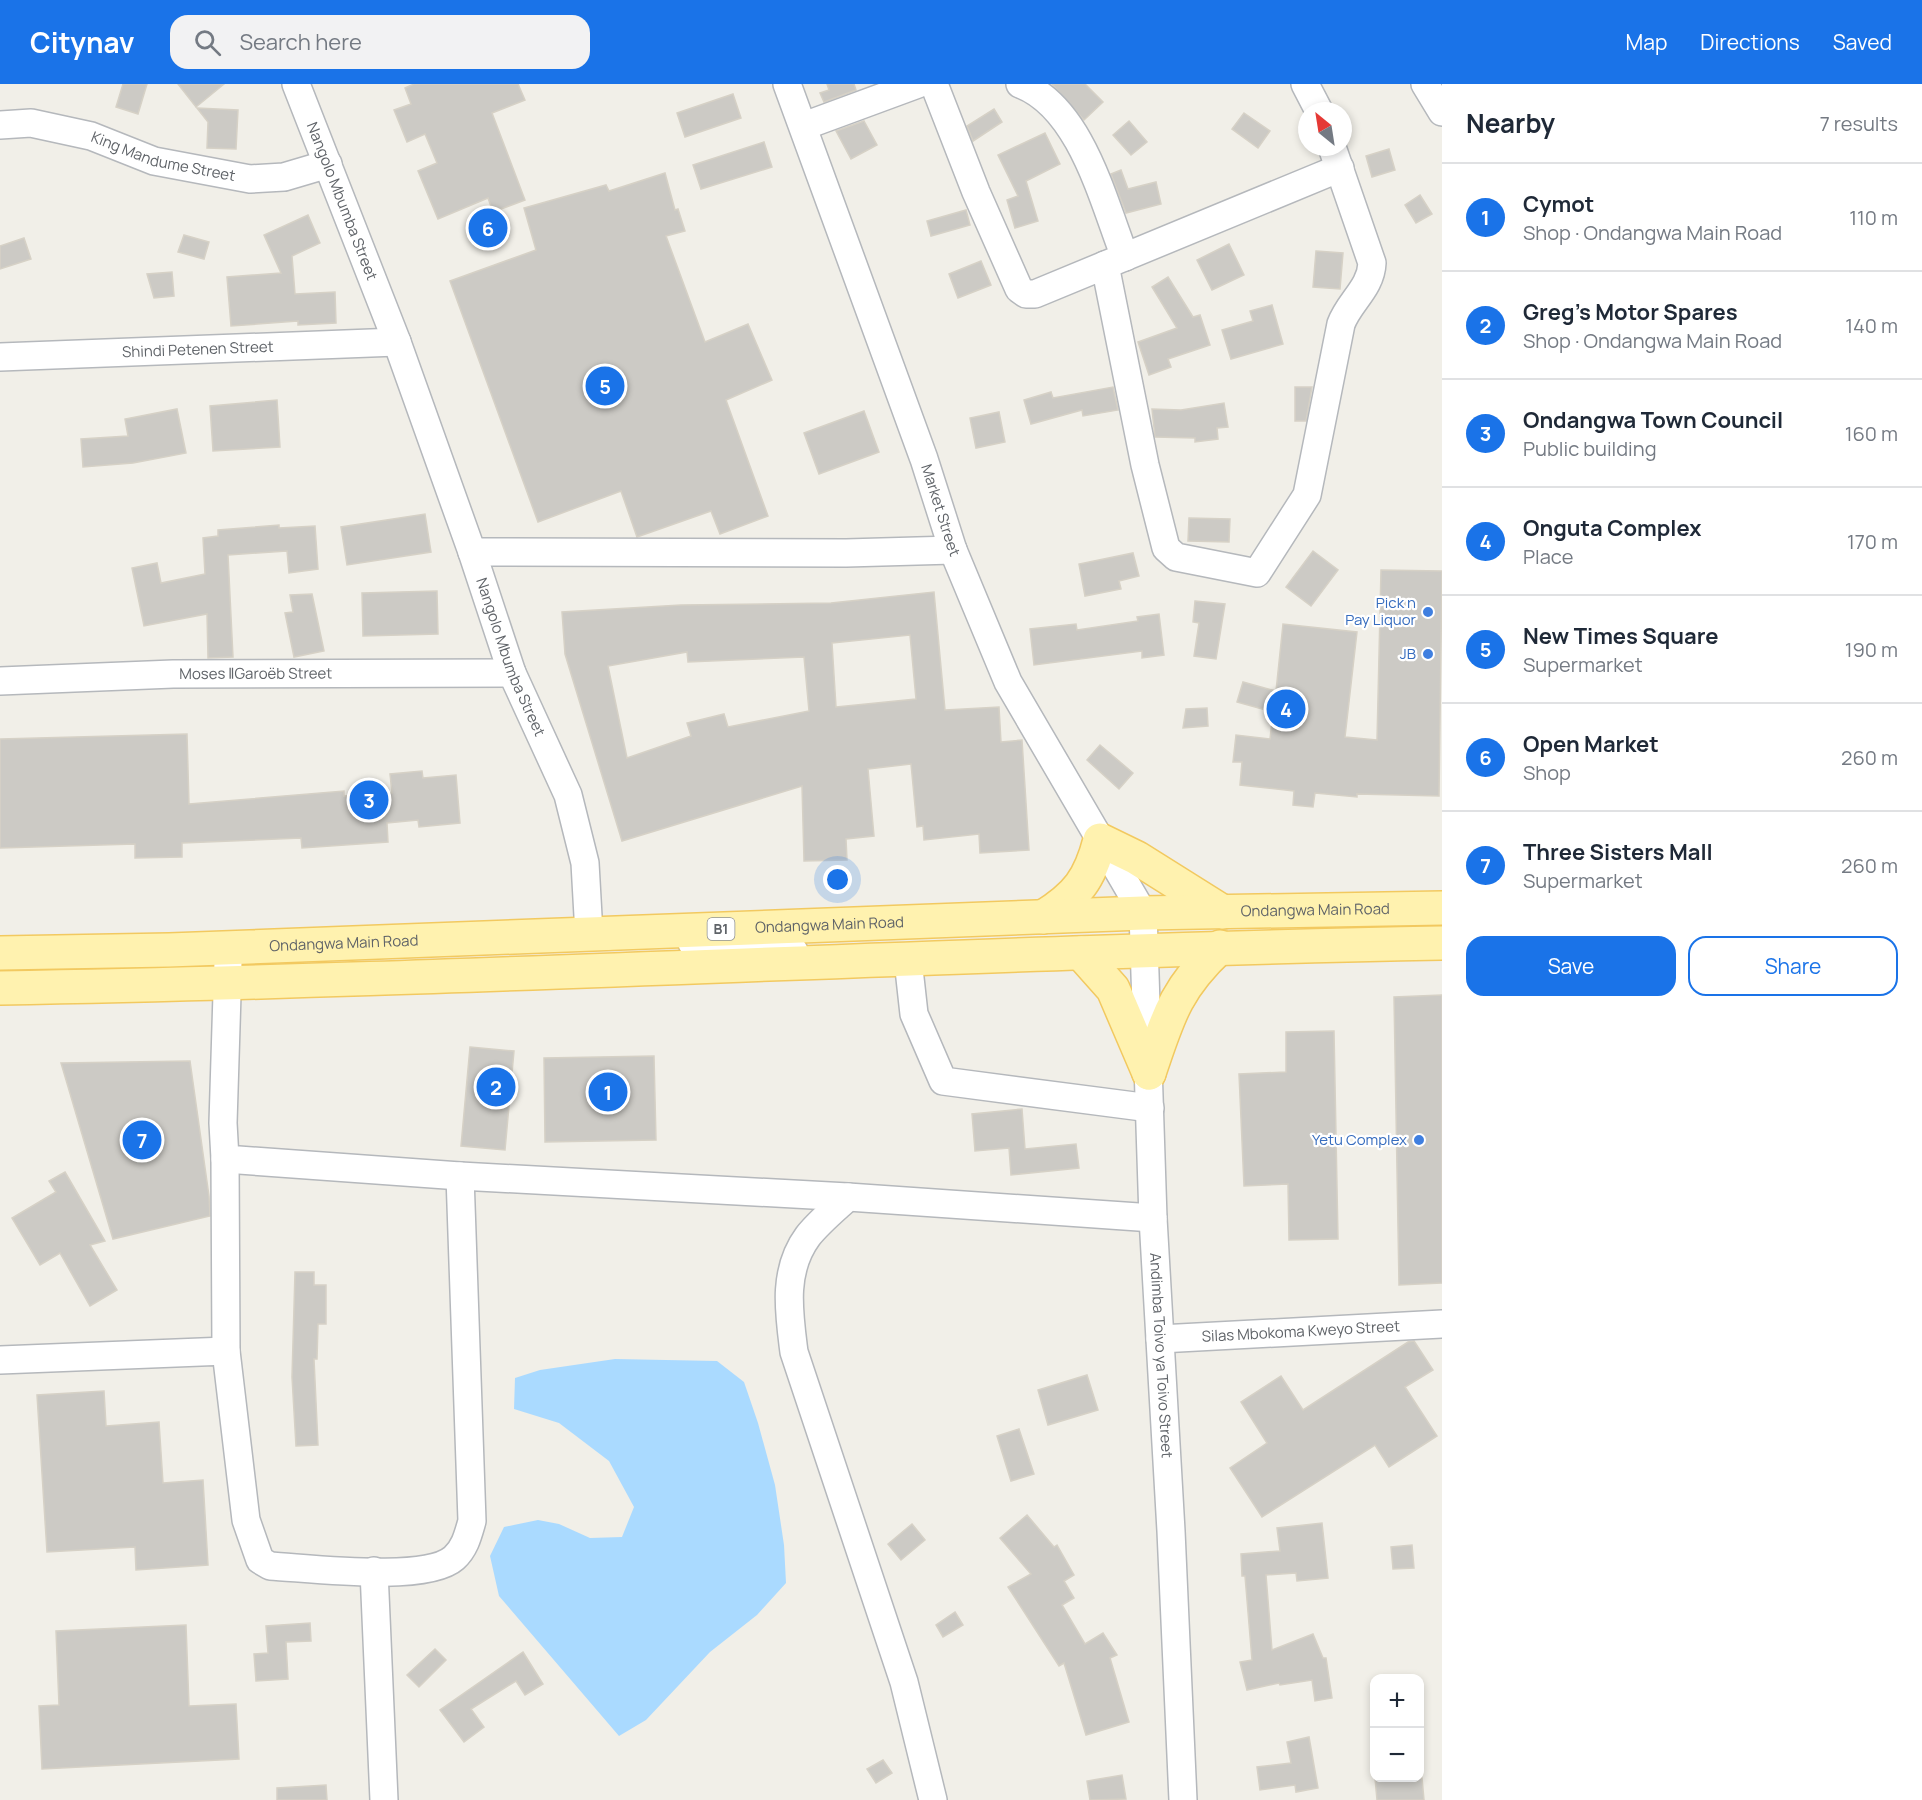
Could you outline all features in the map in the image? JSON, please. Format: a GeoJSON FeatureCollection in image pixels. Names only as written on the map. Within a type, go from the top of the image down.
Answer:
{"type":"FeatureCollection","features":[{"type":"Feature","properties":{"kind":"main road"},"geometry":{"type":"LineString","coordinates":[[1043,917],[1068,902],[1093,868],[1100,840],[1137,858],[1223,912]]}},
{"type":"Feature","properties":{"kind":"main road","name":"Ondangwa Main Road"},"geometry":{"type":"LineString","coordinates":[[0,953],[228,948],[1143,913],[1442,908]]}},
{"type":"Feature","properties":{"kind":"main road"},"geometry":{"type":"LineString","coordinates":[[0,988],[226,984],[1220,947],[1442,944]]}},
{"type":"Feature","properties":{"kind":"main road"},"geometry":{"type":"LineString","coordinates":[[1149,1073],[1177,995],[1200,966],[1220,947]]}},
{"type":"Feature","properties":{"kind":"main road"},"geometry":{"type":"LineString","coordinates":[[1081,953],[1113,989],[1149,1073]]}},
{"type":"Feature","properties":{"kind":"street","name":"Nangolo Mbumba Street"},"geometry":{"type":"LineString","coordinates":[[296,84],[397,342],[472,552],[512,673],[568,795],[585,863],[589,934]]}},
{"type":"Feature","properties":{"kind":"street","name":"Market Street"},"geometry":{"type":"LineString","coordinates":[[787,84],[924,459],[953,550],[1008,682],[1143,913]]}},
{"type":"Feature","properties":{"kind":"street"},"geometry":{"type":"LineString","coordinates":[[804,126],[918,84]]}},
{"type":"Feature","properties":{"kind":"street"},"geometry":{"type":"LineString","coordinates":[[934,84],[976,192],[1019,289],[1026,294],[1035,294],[1115,261],[1336,158],[1372,263],[1372,275],[1346,310],[1341,324],[1307,495],[1257,573],[1176,557],[1166,549],[1145,465],[1115,261],[1081,147],[1055,106],[1036,90],[1020,84]]}},
{"type":"Feature","properties":{"kind":"street"},"geometry":{"type":"LineString","coordinates":[[1305,84],[1314,102]]}},
{"type":"Feature","properties":{"kind":"street"},"geometry":{"type":"LineString","coordinates":[[1425,84],[1442,112]]}},
{"type":"Feature","properties":{"kind":"street","name":"King Mandume Street"},"geometry":{"type":"LineString","coordinates":[[0,126],[31,123],[91,136],[154,161],[250,179],[284,177],[328,164]]}},
{"type":"Feature","properties":{"kind":"street","name":"Shindi Petenen Street"},"geometry":{"type":"LineString","coordinates":[[0,357],[397,342]]}},
{"type":"Feature","properties":{"kind":"street"},"geometry":{"type":"LineString","coordinates":[[472,552],[846,553],[953,550]]}},
{"type":"Feature","properties":{"kind":"street","name":"Moses ǁGaroëb Street"},"geometry":{"type":"LineString","coordinates":[[0,681],[173,674],[512,673]]}},
{"type":"Feature","properties":{"kind":"street","name":"Andimba Toivo ya Toivo Street"},"geometry":{"type":"LineString","coordinates":[[1143,913],[1153,1218],[1183,1800]]}},
{"type":"Feature","properties":{"kind":"street"},"geometry":{"type":"LineString","coordinates":[[589,934],[908,960],[914,1014],[943,1081],[1150,1108]]}},
{"type":"Feature","properties":{"kind":"street"},"geometry":{"type":"LineString","coordinates":[[228,948],[223,1123],[226,1351],[246,1520],[260,1560],[270,1566],[408,1572],[435,1568],[453,1559],[466,1543],[472,1521],[460,1176]]}},
{"type":"Feature","properties":{"kind":"street"},"geometry":{"type":"LineString","coordinates":[[225,1159],[460,1176],[848,1197],[1153,1218]]}},
{"type":"Feature","properties":{"kind":"street"},"geometry":{"type":"LineString","coordinates":[[848,1197],[808,1236],[797,1256],[787,1295],[794,1352],[904,1682],[933,1800]]}},
{"type":"Feature","properties":{"kind":"street","name":"Silas Mbokoma Kweyo Street"},"geometry":{"type":"LineString","coordinates":[[1160,1339],[1442,1324]]}},
{"type":"Feature","properties":{"kind":"street"},"geometry":{"type":"LineString","coordinates":[[0,1360],[226,1351]]}},
{"type":"Feature","properties":{"kind":"street"},"geometry":{"type":"LineString","coordinates":[[374,1571],[384,1800]]}},
{"type":"Feature","properties":{"kind":"water"},"geometry":{"type":"Polygon","coordinates":[[[615,1359],[717,1361],[744,1382],[775,1485],[784,1545],[786,1583],[757,1615],[710,1652],[646,1720],[619,1736],[499,1596],[490,1556],[504,1527],[538,1520],[559,1524],[590,1538],[622,1537],[634,1507],[609,1461],[559,1423],[514,1409],[515,1378],[540,1370],[615,1359]]]}},
{"type":"Feature","properties":{"kind":"building"},"geometry":{"type":"Polygon","coordinates":[[[123,84],[147,84],[138,114],[116,107],[123,84]]]}},
{"type":"Feature","properties":{"kind":"building"},"geometry":{"type":"Polygon","coordinates":[[[178,84],[224,84],[196,107],[178,84]]]}},
{"type":"Feature","properties":{"kind":"building"},"geometry":{"type":"Polygon","coordinates":[[[414,84],[518,84],[525,100],[492,113],[525,200],[493,212],[488,198],[438,219],[418,171],[437,163],[425,134],[407,142],[394,110],[411,104],[405,88],[414,84]]]}},
{"type":"Feature","properties":{"kind":"building"},"geometry":{"type":"Polygon","coordinates":[[[827,84],[854,84],[856,90],[824,102],[820,93],[829,90],[827,84]]]}},
{"type":"Feature","properties":{"kind":"building"},"geometry":{"type":"Polygon","coordinates":[[[1052,84],[1085,84],[1103,102],[1084,120],[1052,84]]]}},
{"type":"Feature","properties":{"kind":"building"},"geometry":{"type":"Polygon","coordinates":[[[733,94],[741,118],[685,137],[677,113],[733,94]]]}},
{"type":"Feature","properties":{"kind":"building"},"geometry":{"type":"Polygon","coordinates":[[[197,108],[238,110],[236,149],[207,148],[208,122],[197,108]]]}},
{"type":"Feature","properties":{"kind":"building"},"geometry":{"type":"Polygon","coordinates":[[[994,109],[1002,122],[973,141],[967,126],[994,109]]]}},
{"type":"Feature","properties":{"kind":"building"},"geometry":{"type":"Polygon","coordinates":[[[1244,113],[1270,131],[1258,148],[1232,129],[1244,113]]]}},
{"type":"Feature","properties":{"kind":"building"},"geometry":{"type":"Polygon","coordinates":[[[864,121],[877,145],[851,159],[836,131],[864,121]]]}},
{"type":"Feature","properties":{"kind":"building"},"geometry":{"type":"Polygon","coordinates":[[[1129,121],[1147,142],[1131,155],[1113,135],[1129,121]]]}},
{"type":"Feature","properties":{"kind":"building"},"geometry":{"type":"Polygon","coordinates":[[[1045,133],[1060,164],[1026,181],[1038,221],[1015,228],[1007,200],[1018,196],[998,155],[1045,133]]]}},
{"type":"Feature","properties":{"kind":"building"},"geometry":{"type":"Polygon","coordinates":[[[764,142],[772,167],[701,189],[693,165],[764,142]]]}},
{"type":"Feature","properties":{"kind":"building"},"geometry":{"type":"Polygon","coordinates":[[[1389,149],[1395,170],[1372,177],[1366,156],[1389,149]]]}},
{"type":"Feature","properties":{"kind":"building"},"geometry":{"type":"Polygon","coordinates":[[[1121,170],[1128,189],[1156,182],[1161,204],[1126,213],[1111,174],[1121,170]]]}},
{"type":"Feature","properties":{"kind":"building"},"geometry":{"type":"Polygon","coordinates":[[[665,173],[675,210],[678,209],[685,231],[666,236],[705,342],[748,324],[772,380],[726,400],[768,516],[720,534],[711,511],[637,537],[621,491],[538,522],[450,281],[536,250],[524,208],[606,185],[609,191],[665,173]]]}},
{"type":"Feature","properties":{"kind":"building"},"geometry":{"type":"Polygon","coordinates":[[[1420,195],[1432,214],[1416,223],[1405,205],[1420,195]]]}},
{"type":"Feature","properties":{"kind":"building"},"geometry":{"type":"Polygon","coordinates":[[[966,210],[970,225],[931,236],[927,221],[966,210]]]}},
{"type":"Feature","properties":{"kind":"building"},"geometry":{"type":"Polygon","coordinates":[[[308,215],[320,243],[292,256],[295,294],[335,292],[336,323],[298,325],[298,321],[231,326],[227,277],[281,273],[264,235],[308,215]]]}},
{"type":"Feature","properties":{"kind":"building"},"geometry":{"type":"Polygon","coordinates":[[[184,235],[209,242],[204,259],[178,252],[184,235]]]}},
{"type":"Feature","properties":{"kind":"building"},"geometry":{"type":"Polygon","coordinates":[[[24,238],[31,259],[0,269],[0,246],[24,238]]]}},
{"type":"Feature","properties":{"kind":"building"},"geometry":{"type":"Polygon","coordinates":[[[1229,244],[1244,275],[1212,290],[1197,260],[1229,244]]]}},
{"type":"Feature","properties":{"kind":"building"},"geometry":{"type":"Polygon","coordinates":[[[1316,251],[1343,253],[1340,289],[1313,287],[1316,251]]]}},
{"type":"Feature","properties":{"kind":"building"},"geometry":{"type":"Polygon","coordinates":[[[981,261],[991,285],[958,298],[949,274],[981,261]]]}},
{"type":"Feature","properties":{"kind":"building"},"geometry":{"type":"Polygon","coordinates":[[[172,272],[174,296],[154,298],[147,274],[172,272]]]}},
{"type":"Feature","properties":{"kind":"building"},"geometry":{"type":"Polygon","coordinates":[[[1168,277],[1193,317],[1200,315],[1210,345],[1168,359],[1171,367],[1149,375],[1138,342],[1177,328],[1152,287],[1168,277]]]}},
{"type":"Feature","properties":{"kind":"building"},"geometry":{"type":"Polygon","coordinates":[[[1272,305],[1283,344],[1231,359],[1222,330],[1253,321],[1250,311],[1272,305]]]}},
{"type":"Feature","properties":{"kind":"building"},"geometry":{"type":"Polygon","coordinates":[[[1113,387],[1118,410],[1083,416],[1082,410],[1031,424],[1024,400],[1051,392],[1053,398],[1113,387]]]}},
{"type":"Feature","properties":{"kind":"building"},"geometry":{"type":"Polygon","coordinates":[[[1295,387],[1312,387],[1306,421],[1295,421],[1295,387]]]}},
{"type":"Feature","properties":{"kind":"building"},"geometry":{"type":"Polygon","coordinates":[[[277,400],[280,447],[213,451],[210,406],[277,400]]]}},
{"type":"Feature","properties":{"kind":"building"},"geometry":{"type":"Polygon","coordinates":[[[1224,403],[1228,427],[1217,428],[1218,439],[1195,442],[1195,438],[1155,437],[1152,409],[1181,410],[1224,403]]]}},
{"type":"Feature","properties":{"kind":"building"},"geometry":{"type":"Polygon","coordinates":[[[177,409],[186,453],[133,463],[83,467],[81,439],[128,436],[125,419],[177,409]]]}},
{"type":"Feature","properties":{"kind":"building"},"geometry":{"type":"Polygon","coordinates":[[[864,411],[879,452],[819,474],[804,433],[864,411]]]}},
{"type":"Feature","properties":{"kind":"building"},"geometry":{"type":"Polygon","coordinates":[[[999,412],[1005,442],[976,448],[970,418],[999,412]]]}},
{"type":"Feature","properties":{"kind":"building"},"geometry":{"type":"Polygon","coordinates":[[[425,514],[431,552],[347,565],[341,527],[425,514]]]}},
{"type":"Feature","properties":{"kind":"building"},"geometry":{"type":"Polygon","coordinates":[[[1189,518],[1230,519],[1229,542],[1188,541],[1189,518]]]}},
{"type":"Feature","properties":{"kind":"building"},"geometry":{"type":"Polygon","coordinates":[[[279,525],[279,528],[315,526],[318,569],[289,573],[287,551],[228,555],[233,657],[208,658],[207,614],[144,626],[132,568],[157,563],[161,583],[205,574],[203,538],[218,536],[218,530],[279,525]]]}},
{"type":"Feature","properties":{"kind":"building"},"geometry":{"type":"Polygon","coordinates":[[[1313,551],[1338,570],[1311,606],[1286,587],[1313,551]]]}},
{"type":"Feature","properties":{"kind":"building"},"geometry":{"type":"Polygon","coordinates":[[[1133,553],[1139,576],[1119,581],[1121,589],[1085,596],[1079,564],[1133,553]]]}},
{"type":"Feature","properties":{"kind":"building"},"geometry":{"type":"Polygon","coordinates":[[[1381,570],[1442,571],[1439,796],[1357,794],[1357,797],[1315,793],[1313,807],[1293,805],[1294,791],[1240,785],[1242,762],[1233,762],[1236,735],[1270,739],[1273,712],[1237,702],[1243,682],[1276,691],[1283,624],[1357,632],[1345,737],[1377,740],[1381,570]]]}},
{"type":"Feature","properties":{"kind":"building"},"geometry":{"type":"Polygon","coordinates":[[[437,591],[438,634],[363,636],[362,593],[437,591]]]}},
{"type":"Feature","properties":{"kind":"building"},"geometry":{"type":"Polygon","coordinates":[[[934,592],[945,710],[999,707],[1001,742],[1022,740],[1029,850],[980,853],[979,834],[924,840],[923,826],[917,827],[911,764],[868,769],[874,836],[846,839],[847,860],[804,861],[802,786],[622,841],[565,654],[562,612],[681,605],[831,603],[934,592]],[[910,635],[832,643],[836,707],[916,699],[910,635]],[[687,652],[608,666],[627,758],[691,736],[687,723],[724,714],[728,727],[809,711],[804,657],[688,662],[687,652]]]}},
{"type":"Feature","properties":{"kind":"building"},"geometry":{"type":"Polygon","coordinates":[[[312,594],[324,651],[294,657],[285,613],[293,612],[290,595],[312,594]]]}},
{"type":"Feature","properties":{"kind":"building"},"geometry":{"type":"Polygon","coordinates":[[[1195,601],[1225,604],[1216,659],[1194,656],[1199,623],[1193,622],[1195,601]]]}},
{"type":"Feature","properties":{"kind":"building"},"geometry":{"type":"Polygon","coordinates":[[[1159,614],[1164,655],[1142,658],[1142,651],[1034,665],[1030,629],[1076,624],[1077,630],[1138,621],[1137,617],[1159,614]]]}},
{"type":"Feature","properties":{"kind":"building"},"geometry":{"type":"Polygon","coordinates":[[[1207,708],[1208,726],[1183,728],[1186,709],[1207,708]]]}},
{"type":"Feature","properties":{"kind":"building"},"geometry":{"type":"Polygon","coordinates":[[[187,734],[189,804],[344,791],[344,796],[392,793],[390,774],[422,771],[423,778],[456,775],[460,823],[419,827],[418,820],[387,823],[388,842],[302,848],[301,838],[182,843],[182,857],[135,858],[135,844],[0,848],[0,739],[187,734]]]}},
{"type":"Feature","properties":{"kind":"building"},"geometry":{"type":"Polygon","coordinates":[[[1100,745],[1133,773],[1119,789],[1087,760],[1100,745]]]}},
{"type":"Feature","properties":{"kind":"building","name":"Yetu Complex"},"geometry":{"type":"Polygon","coordinates":[[[1442,995],[1442,1283],[1399,1285],[1394,997],[1442,995]]]}},
{"type":"Feature","properties":{"kind":"building"},"geometry":{"type":"Polygon","coordinates":[[[1334,1031],[1338,1239],[1289,1240],[1288,1184],[1244,1186],[1239,1074],[1286,1072],[1286,1032],[1334,1031]]]}},
{"type":"Feature","properties":{"kind":"building"},"geometry":{"type":"Polygon","coordinates":[[[470,1047],[514,1051],[505,1150],[461,1146],[470,1047]]]}},
{"type":"Feature","properties":{"kind":"building"},"geometry":{"type":"Polygon","coordinates":[[[654,1056],[656,1140],[545,1142],[544,1058],[654,1056]]]}},
{"type":"Feature","properties":{"kind":"building"},"geometry":{"type":"Polygon","coordinates":[[[190,1061],[210,1216],[113,1239],[61,1063],[190,1061]]]}},
{"type":"Feature","properties":{"kind":"building"},"geometry":{"type":"Polygon","coordinates":[[[1022,1109],[1025,1149],[1076,1144],[1079,1168],[1011,1175],[1009,1148],[975,1151],[972,1114],[1022,1109]]]}},
{"type":"Feature","properties":{"kind":"building"},"geometry":{"type":"Polygon","coordinates":[[[65,1172],[105,1241],[90,1245],[117,1290],[90,1306],[60,1253],[40,1265],[12,1218],[56,1192],[49,1181],[65,1172]]]}},
{"type":"Feature","properties":{"kind":"building"},"geometry":{"type":"Polygon","coordinates":[[[295,1272],[314,1272],[314,1285],[326,1285],[326,1324],[318,1324],[317,1359],[314,1359],[318,1445],[296,1446],[292,1377],[295,1272]]]}},
{"type":"Feature","properties":{"kind":"building"},"geometry":{"type":"Polygon","coordinates":[[[1414,1341],[1433,1370],[1405,1387],[1437,1436],[1389,1467],[1375,1445],[1262,1517],[1230,1468],[1267,1443],[1241,1402],[1281,1376],[1303,1410],[1408,1342],[1414,1341]]]}},
{"type":"Feature","properties":{"kind":"building"},"geometry":{"type":"Polygon","coordinates":[[[1087,1375],[1098,1410],[1048,1425],[1038,1390],[1087,1375]]]}},
{"type":"Feature","properties":{"kind":"building"},"geometry":{"type":"Polygon","coordinates":[[[104,1391],[106,1426],[159,1422],[163,1483],[203,1480],[208,1565],[136,1570],[135,1547],[47,1552],[37,1395],[104,1391]]]}},
{"type":"Feature","properties":{"kind":"building"},"geometry":{"type":"Polygon","coordinates":[[[1019,1429],[1034,1474],[1011,1481],[997,1436],[1019,1429]]]}},
{"type":"Feature","properties":{"kind":"building"},"geometry":{"type":"Polygon","coordinates":[[[1027,1515],[1054,1547],[1057,1545],[1074,1575],[1064,1581],[1074,1598],[1062,1605],[1085,1644],[1103,1633],[1117,1655],[1110,1658],[1129,1722],[1086,1735],[1064,1663],[1059,1666],[1008,1587],[1031,1574],[1000,1538],[1027,1515]]]}},
{"type":"Feature","properties":{"kind":"building"},"geometry":{"type":"Polygon","coordinates":[[[1322,1523],[1328,1578],[1297,1581],[1296,1573],[1266,1575],[1272,1650],[1313,1634],[1323,1658],[1326,1658],[1332,1698],[1315,1701],[1312,1680],[1280,1685],[1279,1683],[1247,1690],[1240,1662],[1252,1660],[1241,1554],[1280,1551],[1277,1528],[1322,1523]]]}},
{"type":"Feature","properties":{"kind":"building"},"geometry":{"type":"Polygon","coordinates":[[[912,1524],[925,1540],[901,1560],[888,1544],[912,1524]]]}},
{"type":"Feature","properties":{"kind":"building"},"geometry":{"type":"Polygon","coordinates":[[[1412,1545],[1414,1568],[1393,1569],[1391,1547],[1412,1545]]]}},
{"type":"Feature","properties":{"kind":"building"},"geometry":{"type":"Polygon","coordinates":[[[955,1612],[963,1625],[943,1637],[936,1625],[955,1612]]]}},
{"type":"Feature","properties":{"kind":"building"},"geometry":{"type":"Polygon","coordinates":[[[310,1623],[311,1641],[286,1642],[288,1679],[256,1681],[254,1654],[268,1653],[266,1626],[310,1623]]]}},
{"type":"Feature","properties":{"kind":"building"},"geometry":{"type":"Polygon","coordinates":[[[186,1625],[189,1706],[236,1704],[239,1759],[42,1769],[39,1706],[59,1705],[56,1631],[186,1625]]]}},
{"type":"Feature","properties":{"kind":"building"},"geometry":{"type":"Polygon","coordinates":[[[435,1649],[446,1660],[419,1687],[407,1675],[435,1649]]]}},
{"type":"Feature","properties":{"kind":"building"},"geometry":{"type":"Polygon","coordinates":[[[523,1652],[543,1684],[525,1695],[516,1681],[471,1709],[484,1727],[464,1742],[440,1710],[523,1652]]]}},
{"type":"Feature","properties":{"kind":"building"},"geometry":{"type":"Polygon","coordinates":[[[1309,1737],[1318,1788],[1296,1792],[1295,1785],[1260,1790],[1257,1767],[1291,1763],[1287,1742],[1309,1737]]]}},
{"type":"Feature","properties":{"kind":"building"},"geometry":{"type":"Polygon","coordinates":[[[883,1760],[892,1773],[876,1783],[867,1769],[883,1760]]]}},
{"type":"Feature","properties":{"kind":"building"},"geometry":{"type":"Polygon","coordinates":[[[1122,1775],[1126,1799],[1090,1800],[1087,1781],[1122,1775]]]}},
{"type":"Feature","properties":{"kind":"building"},"geometry":{"type":"Polygon","coordinates":[[[1375,1782],[1422,1782],[1424,1800],[1377,1800],[1375,1782]]]}},
{"type":"Feature","properties":{"kind":"building"},"geometry":{"type":"Polygon","coordinates":[[[326,1785],[327,1800],[277,1800],[277,1788],[326,1785]]]}},
{"type":"Feature","properties":{"kind":"place","name":"Open Market"},"geometry":{"type":"Point","coordinates":[488,228]}},
{"type":"Feature","properties":{"kind":"place","name":"New Times Square"},"geometry":{"type":"Point","coordinates":[605,386]}},
{"type":"Feature","properties":{"kind":"place","name":"Pick n Pay Liquor"},"geometry":{"type":"Point","coordinates":[1428,612]}},
{"type":"Feature","properties":{"kind":"place","name":"JB"},"geometry":{"type":"Point","coordinates":[1428,654]}},
{"type":"Feature","properties":{"kind":"place","name":"Onguta Complex"},"geometry":{"type":"Point","coordinates":[1286,709]}},
{"type":"Feature","properties":{"kind":"place","name":"Ondangwa Town Council"},"geometry":{"type":"Point","coordinates":[369,800]}},
{"type":"Feature","properties":{"kind":"place","name":"Greg's Motor Spares"},"geometry":{"type":"Point","coordinates":[496,1087]}},
{"type":"Feature","properties":{"kind":"place","name":"Cymot"},"geometry":{"type":"Point","coordinates":[608,1092]}},
{"type":"Feature","properties":{"kind":"place","name":"Three Sisters Mall"},"geometry":{"type":"Point","coordinates":[142,1140]}},
{"type":"Feature","properties":{"kind":"place","name":"Yetu Complex"},"geometry":{"type":"Point","coordinates":[1419,1140]}}]}
